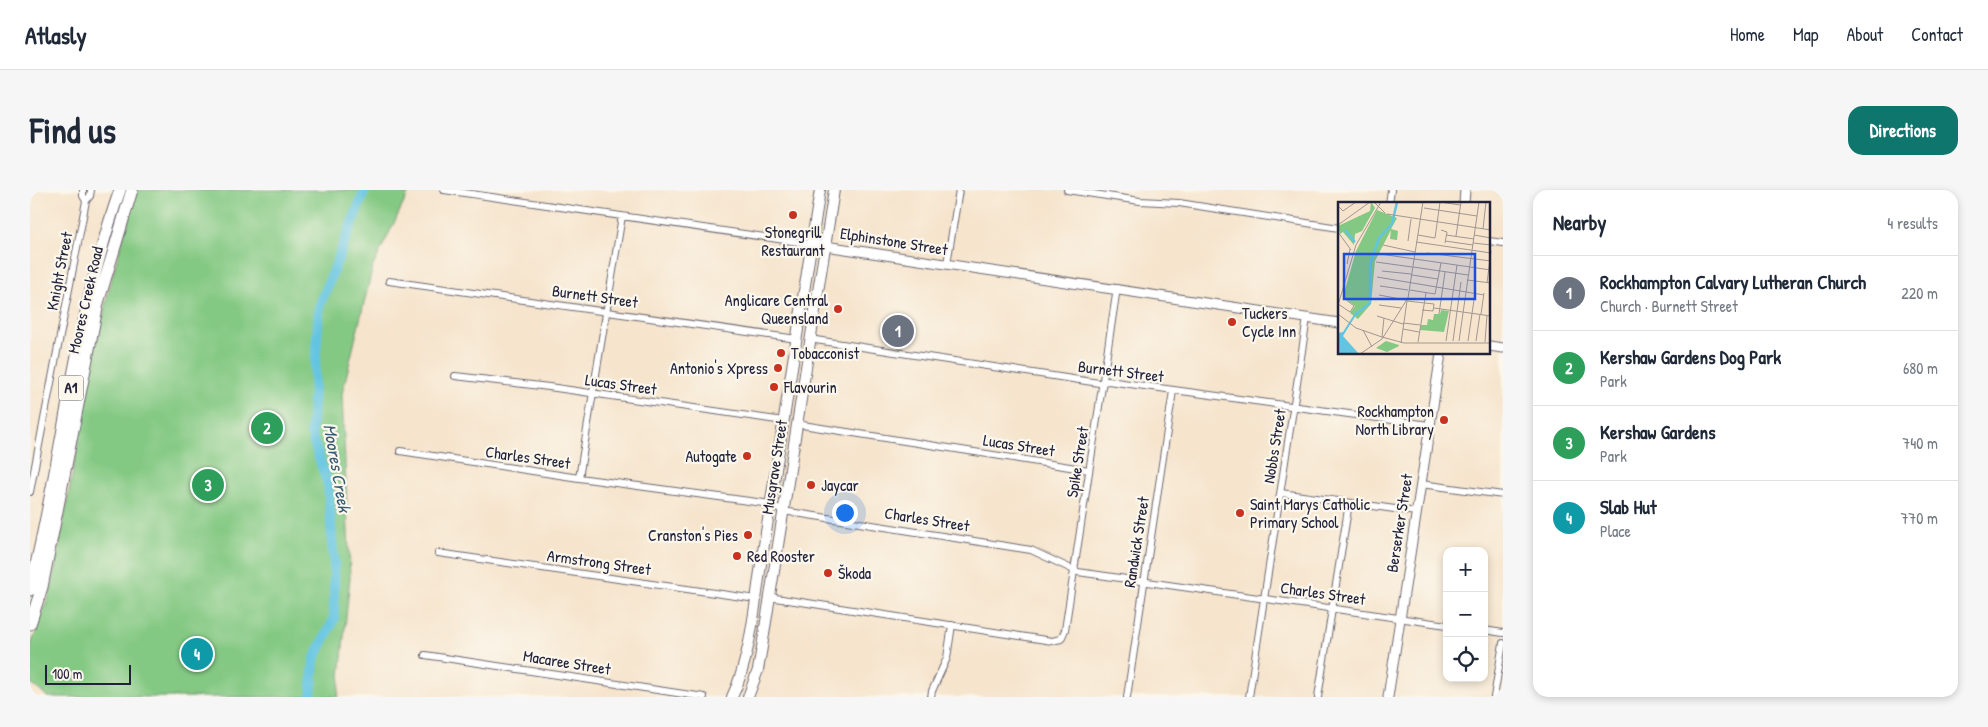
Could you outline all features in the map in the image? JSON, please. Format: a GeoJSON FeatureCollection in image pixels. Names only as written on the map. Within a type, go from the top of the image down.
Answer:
{"type":"FeatureCollection","features":[{"type":"Feature","properties":{"kind":"highway","name":"Moores Creek Road"},"geometry":{"type":"LineString","coordinates":[[30,590],[78,352],[106,235],[120,190]]}},
{"type":"Feature","properties":{"kind":"highway","name":"Moores Creek Road"},"geometry":{"type":"LineString","coordinates":[[30,624],[42,587],[98,303],[132,190]]}},
{"type":"Feature","properties":{"kind":"main road","name":"Musgrave Street"},"geometry":{"type":"LineString","coordinates":[[732,697],[738,685],[756,599],[820,190]]}},
{"type":"Feature","properties":{"kind":"main road","name":"Musgrave Street"},"geometry":{"type":"LineString","coordinates":[[751,693],[758,670],[809,338],[834,190]]}},
{"type":"Feature","properties":{"kind":"street","name":"Knight Street"},"geometry":{"type":"LineString","coordinates":[[83,190],[83,196],[86,201]]}},
{"type":"Feature","properties":{"kind":"street","name":"Knight Street"},"geometry":{"type":"LineString","coordinates":[[30,492],[86,201],[90,196],[90,190]]}},
{"type":"Feature","properties":{"kind":"street","name":"Elphinstone Street"},"geometry":{"type":"LineString","coordinates":[[444,190],[1118,288],[1338,323]]}},
{"type":"Feature","properties":{"kind":"street"},"geometry":{"type":"LineString","coordinates":[[947,264],[959,190]]}},
{"type":"Feature","properties":{"kind":"street"},"geometry":{"type":"LineString","coordinates":[[1067,190],[1140,201],[1179,203],[1338,228]]}},
{"type":"Feature","properties":{"kind":"street"},"geometry":{"type":"LineString","coordinates":[[579,478],[622,216]]}},
{"type":"Feature","properties":{"kind":"street"},"geometry":{"type":"LineString","coordinates":[[1490,241],[1503,243]]}},
{"type":"Feature","properties":{"kind":"street","name":"Burnett Street"},"geometry":{"type":"LineString","coordinates":[[389,281],[797,339]]}},
{"type":"Feature","properties":{"kind":"street","name":"Spike Street"},"geometry":{"type":"LineString","coordinates":[[952,626],[1052,641],[1060,639],[1065,630],[1118,288]]}},
{"type":"Feature","properties":{"kind":"street","name":"Nobbs Street"},"geometry":{"type":"LineString","coordinates":[[1249,697],[1307,318]]}},
{"type":"Feature","properties":{"kind":"street","name":"Burnett Street"},"geometry":{"type":"LineString","coordinates":[[809,338],[1099,384],[1108,381],[1429,425]]}},
{"type":"Feature","properties":{"kind":"street"},"geometry":{"type":"LineString","coordinates":[[1490,346],[1503,348]]}},
{"type":"Feature","properties":{"kind":"street","name":"Berserker Street"},"geometry":{"type":"LineString","coordinates":[[1388,697],[1441,355]]}},
{"type":"Feature","properties":{"kind":"street","name":"Lucas Street"},"geometry":{"type":"LineString","coordinates":[[455,376],[784,421]]}},
{"type":"Feature","properties":{"kind":"street","name":"Randwick Street"},"geometry":{"type":"LineString","coordinates":[[1126,697],[1173,391]]}},
{"type":"Feature","properties":{"kind":"street","name":"Lucas Street"},"geometry":{"type":"LineString","coordinates":[[796,424],[1089,470]]}},
{"type":"Feature","properties":{"kind":"street","name":"Charles Street"},"geometry":{"type":"LineString","coordinates":[[400,451],[771,504],[783,511],[1031,550],[1078,572],[1443,624]]}},
{"type":"Feature","properties":{"kind":"street"},"geometry":{"type":"LineString","coordinates":[[1421,484],[1503,495]]}},
{"type":"Feature","properties":{"kind":"street"},"geometry":{"type":"LineString","coordinates":[[1281,493],[1416,512]]}},
{"type":"Feature","properties":{"kind":"street"},"geometry":{"type":"LineString","coordinates":[[1318,697],[1349,503]]}},
{"type":"Feature","properties":{"kind":"street","name":"Armstrong Street"},"geometry":{"type":"LineString","coordinates":[[438,553],[756,599]]}},
{"type":"Feature","properties":{"kind":"street"},"geometry":{"type":"LineString","coordinates":[[770,597],[952,626],[946,658],[931,697]]}},
{"type":"Feature","properties":{"kind":"street"},"geometry":{"type":"LineString","coordinates":[[1488,631],[1503,633]]}},
{"type":"Feature","properties":{"kind":"street"},"geometry":{"type":"LineString","coordinates":[[1494,697],[1503,643]]}},
{"type":"Feature","properties":{"kind":"street","name":"Macaree Street"},"geometry":{"type":"LineString","coordinates":[[425,655],[704,697]]}},
{"type":"Feature","properties":{"kind":"green space"},"geometry":{"type":"Polygon","coordinates":[[[137,190],[410,190],[373,266],[342,394],[350,577],[338,697],[48,697],[30,683],[30,648],[51,590],[95,350],[110,284],[137,190]]]}},
{"type":"Feature","properties":{"kind":"waterway","name":"Moores Creek"},"geometry":{"type":"LineString","coordinates":[[311,697],[314,660],[334,619],[334,564],[328,485],[311,434],[319,307],[365,190]]}},
{"type":"Feature","properties":{"kind":"place","name":"Stonegrill Restaurant"},"geometry":{"type":"Point","coordinates":[793,215]}},
{"type":"Feature","properties":{"kind":"place","name":"Anglicare Central Queensland"},"geometry":{"type":"Point","coordinates":[838,309]}},
{"type":"Feature","properties":{"kind":"place","name":"Tuckers Cycle Inn"},"geometry":{"type":"Point","coordinates":[1232,322]}},
{"type":"Feature","properties":{"kind":"place","name":"Rockhampton Calvary Lutheran Church"},"geometry":{"type":"Point","coordinates":[898,331]}},
{"type":"Feature","properties":{"kind":"place","name":"Tobacconist"},"geometry":{"type":"Point","coordinates":[781,353]}},
{"type":"Feature","properties":{"kind":"place","name":"Antonio's Xpress"},"geometry":{"type":"Point","coordinates":[778,368]}},
{"type":"Feature","properties":{"kind":"place","name":"Flavourin"},"geometry":{"type":"Point","coordinates":[774,387]}},
{"type":"Feature","properties":{"kind":"place","name":"Rockhampton North Library"},"geometry":{"type":"Point","coordinates":[1444,420]}},
{"type":"Feature","properties":{"kind":"place","name":"Kershaw Gardens Dog Park"},"geometry":{"type":"Point","coordinates":[267,428]}},
{"type":"Feature","properties":{"kind":"place","name":"Autogate"},"geometry":{"type":"Point","coordinates":[747,456]}},
{"type":"Feature","properties":{"kind":"place","name":"Kershaw Gardens"},"geometry":{"type":"Point","coordinates":[208,485]}},
{"type":"Feature","properties":{"kind":"place","name":"Jaycar"},"geometry":{"type":"Point","coordinates":[811,485]}},
{"type":"Feature","properties":{"kind":"place","name":"Saint Marys Catholic Primary School"},"geometry":{"type":"Point","coordinates":[1240,513]}},
{"type":"Feature","properties":{"kind":"place","name":"Cranston's Pies"},"geometry":{"type":"Point","coordinates":[748,535]}},
{"type":"Feature","properties":{"kind":"place","name":"Red Rooster"},"geometry":{"type":"Point","coordinates":[737,556]}},
{"type":"Feature","properties":{"kind":"place","name":"Škoda"},"geometry":{"type":"Point","coordinates":[828,573]}},
{"type":"Feature","properties":{"kind":"place","name":"Slab Hut"},"geometry":{"type":"Point","coordinates":[197,654]}}]}
